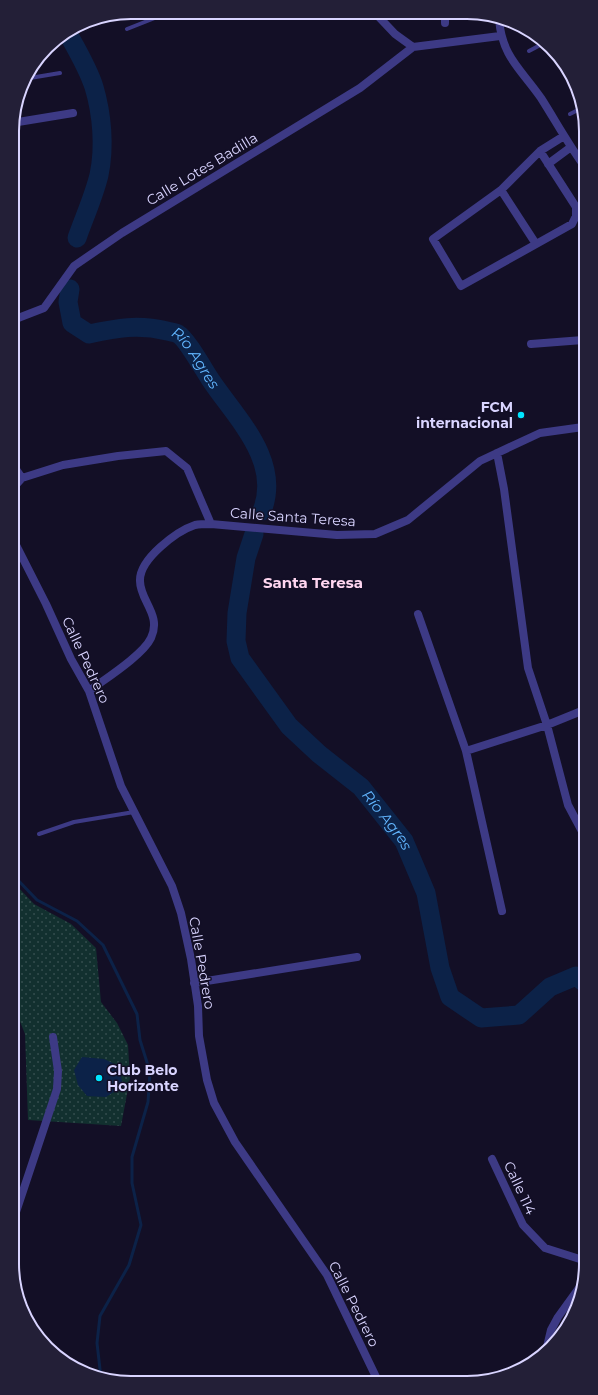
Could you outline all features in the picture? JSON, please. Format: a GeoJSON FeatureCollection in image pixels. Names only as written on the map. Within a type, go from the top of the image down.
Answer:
{"type":"FeatureCollection","features":[{"type":"Feature","properties":{"kind":"street"},"geometry":{"type":"LineString","coordinates":[[381,19],[395,34],[414,47],[500,36]]}},
{"type":"Feature","properties":{"kind":"street"},"geometry":{"type":"LineString","coordinates":[[499,24],[500,36],[510,57],[541,98],[579,159]]}},
{"type":"Feature","properties":{"kind":"street","name":"Calle Lotes Badilla"},"geometry":{"type":"LineString","coordinates":[[19,318],[44,308],[74,266],[122,233],[360,88],[414,47]]}},
{"type":"Feature","properties":{"kind":"street"},"geometry":{"type":"LineString","coordinates":[[19,122],[73,113]]}},
{"type":"Feature","properties":{"kind":"street"},"geometry":{"type":"LineString","coordinates":[[540,152],[576,206],[576,216],[572,224],[461,286],[433,239],[500,190],[540,152],[564,136]]}},
{"type":"Feature","properties":{"kind":"street"},"geometry":{"type":"LineString","coordinates":[[548,164],[571,148]]}},
{"type":"Feature","properties":{"kind":"street"},"geometry":{"type":"LineString","coordinates":[[500,190],[536,244]]}},
{"type":"Feature","properties":{"kind":"street"},"geometry":{"type":"LineString","coordinates":[[531,344],[579,340]]}},
{"type":"Feature","properties":{"kind":"street","name":"Calle Santa Teresa"},"geometry":{"type":"LineString","coordinates":[[89,691],[131,660],[145,647],[151,638],[154,628],[154,616],[141,590],[140,581],[144,565],[164,544],[181,531],[196,525],[210,524],[337,535],[375,534],[408,520],[480,461],[540,433],[579,428]]}},
{"type":"Feature","properties":{"kind":"street"},"geometry":{"type":"LineString","coordinates":[[19,482],[22,478],[63,465],[118,456],[166,452],[186,468],[210,524]]}},
{"type":"Feature","properties":{"kind":"street"},"geometry":{"type":"LineString","coordinates":[[497,453],[504,489],[528,668],[547,725],[568,805],[579,826]]}},
{"type":"Feature","properties":{"kind":"street"},"geometry":{"type":"LineString","coordinates":[[19,474],[22,478]]}},
{"type":"Feature","properties":{"kind":"street","name":"Calle Pedrero"},"geometry":{"type":"LineString","coordinates":[[19,551],[46,604],[71,659],[89,691],[121,786],[172,886],[181,913],[194,983],[199,1036],[205,1073],[214,1103],[235,1142],[327,1275],[375,1376]]}},
{"type":"Feature","properties":{"kind":"street"},"geometry":{"type":"LineString","coordinates":[[418,614],[466,750],[502,911]]}},
{"type":"Feature","properties":{"kind":"street"},"geometry":{"type":"LineString","coordinates":[[466,750],[547,725],[579,712]]}},
{"type":"Feature","properties":{"kind":"street"},"geometry":{"type":"LineString","coordinates":[[194,983],[357,958]]}},
{"type":"Feature","properties":{"kind":"street"},"geometry":{"type":"LineString","coordinates":[[19,1203],[57,1089],[58,1071],[53,1037]]}},
{"type":"Feature","properties":{"kind":"street","name":"Calle 114"},"geometry":{"type":"LineString","coordinates":[[492,1159],[522,1225],[545,1248],[579,1260]]}},
{"type":"Feature","properties":{"kind":"street"},"geometry":{"type":"LineString","coordinates":[[548,1340],[551,1330],[558,1317],[575,1293]]}},
{"type":"Feature","properties":{"kind":"lane"},"geometry":{"type":"LineString","coordinates":[[127,29],[152,19]]}},
{"type":"Feature","properties":{"kind":"lane"},"geometry":{"type":"LineString","coordinates":[[529,51],[539,46]]}},
{"type":"Feature","properties":{"kind":"lane"},"geometry":{"type":"LineString","coordinates":[[33,78],[60,73]]}},
{"type":"Feature","properties":{"kind":"lane"},"geometry":{"type":"LineString","coordinates":[[570,114],[577,111]]}},
{"type":"Feature","properties":{"kind":"lane"},"geometry":{"type":"LineString","coordinates":[[39,834],[74,822],[134,812]]}},
{"type":"Feature","properties":{"kind":"green space","name":"Club Belo Horizonte"},"geometry":{"type":"Polygon","coordinates":[[[19,888],[34,904],[71,924],[96,948],[101,1002],[117,1023],[128,1045],[130,1078],[121,1126],[28,1120],[25,1034],[19,1019],[19,888]]]}},
{"type":"Feature","properties":{"kind":"water","name":"Club Belo Horizonte"},"geometry":{"type":"Polygon","coordinates":[[[82,1057],[104,1059],[119,1066],[123,1086],[106,1097],[87,1096],[78,1085],[74,1070],[82,1057]]]}},
{"type":"Feature","properties":{"kind":"waterway","name":"Río Agres"},"geometry":{"type":"LineString","coordinates":[[70,37],[92,80],[97,97],[102,131],[102,153],[99,175],[92,199],[77,238]]}},
{"type":"Feature","properties":{"kind":"waterway","name":"Río Agres"},"geometry":{"type":"LineString","coordinates":[[70,289],[68,302],[72,323],[89,334],[137,327],[175,333],[186,341],[210,379],[243,424],[261,457],[266,474],[267,492],[262,511]]}},
{"type":"Feature","properties":{"kind":"waterway","name":"Río Agres"},"geometry":{"type":"LineString","coordinates":[[254,534],[246,558],[237,613],[236,641],[240,658],[289,726],[319,754],[361,787],[404,841],[426,893],[440,968],[450,997],[481,1018],[519,1015],[550,987],[576,976],[579,978]]}},
{"type":"Feature","properties":{"kind":"waterway"},"geometry":{"type":"LineString","coordinates":[[19,881],[37,900],[77,921],[103,945],[137,1014],[140,1040],[150,1072],[148,1102],[132,1157],[132,1183],[141,1225],[129,1265],[100,1316],[97,1343],[100,1371]]}},
{"type":"Feature","properties":{"kind":"place","name":"FCM internacional"},"geometry":{"type":"Point","coordinates":[521,415]}},
{"type":"Feature","properties":{"kind":"place","name":"Club Belo Horizonte"},"geometry":{"type":"Point","coordinates":[99,1078]}},
{"type":"Feature","properties":{"kind":"district","name":"Santa Teresa"},"geometry":{"type":"Point","coordinates":[313,583]}}]}
